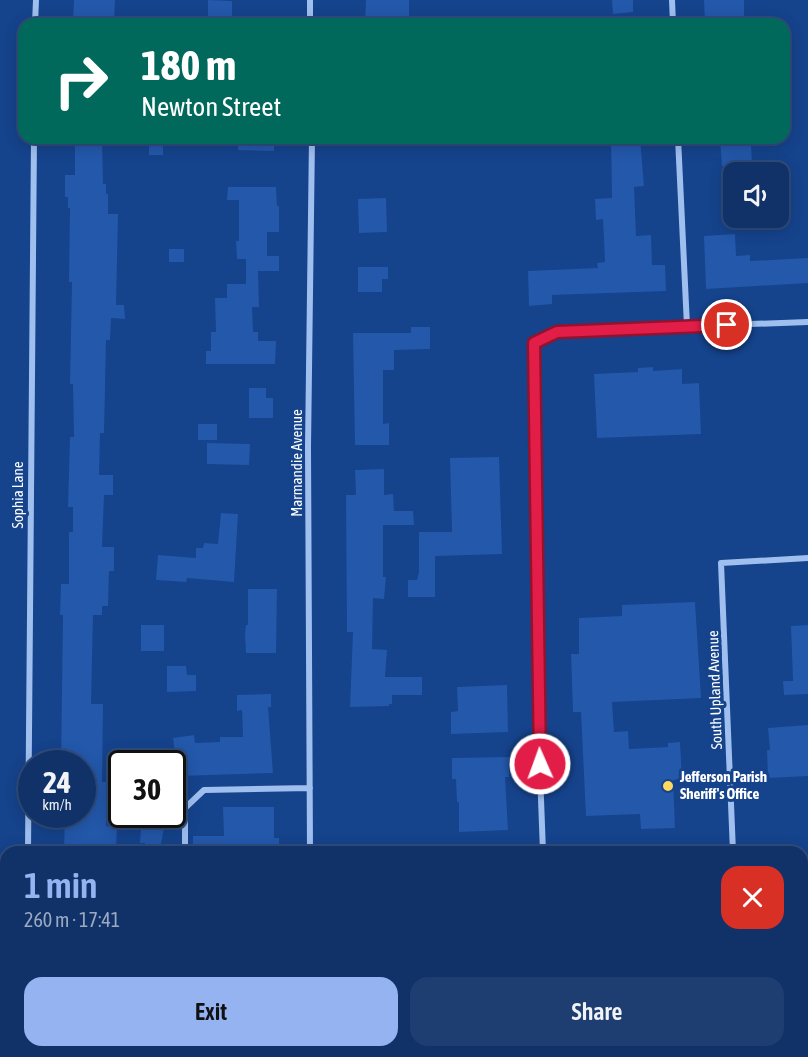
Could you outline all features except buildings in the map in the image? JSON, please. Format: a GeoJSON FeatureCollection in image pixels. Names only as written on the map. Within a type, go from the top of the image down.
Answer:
{"type":"FeatureCollection","features":[{"type":"Feature","properties":{"kind":"street"},"geometry":{"type":"LineString","coordinates":[[36,0],[36,18]]}},
{"type":"Feature","properties":{"kind":"street"},"geometry":{"type":"LineString","coordinates":[[310,0],[310,18]]}},
{"type":"Feature","properties":{"kind":"street"},"geometry":{"type":"LineString","coordinates":[[672,0],[673,18]]}},
{"type":"Feature","properties":{"kind":"street","name":"Sophia Lane"},"geometry":{"type":"LineString","coordinates":[[28,846],[34,144]]}},
{"type":"Feature","properties":{"kind":"street","name":"Marmandie Avenue"},"geometry":{"type":"LineString","coordinates":[[310,846],[308,447],[312,144]]}},
{"type":"Feature","properties":{"kind":"street"},"geometry":{"type":"LineString","coordinates":[[678,144],[687,326]]}},
{"type":"Feature","properties":{"kind":"street"},"geometry":{"type":"LineString","coordinates":[[543,846],[538,719],[534,343],[557,332],[808,322]]}},
{"type":"Feature","properties":{"kind":"street","name":"South Upland Avenue"},"geometry":{"type":"LineString","coordinates":[[733,846],[721,563],[808,558]]}},
{"type":"Feature","properties":{"kind":"street"},"geometry":{"type":"LineString","coordinates":[[185,846],[185,808],[204,790],[310,788]]}},
{"type":"Feature","properties":{"kind":"place","name":"Jefferson Parish Sheriff's Office"},"geometry":{"type":"Point","coordinates":[668,786]}},
{"type":"Feature","properties":{"kind":"route"},"geometry":{"type":"LineString","coordinates":[[540,764],[534,343],[557,332],[727,325]]}}]}
